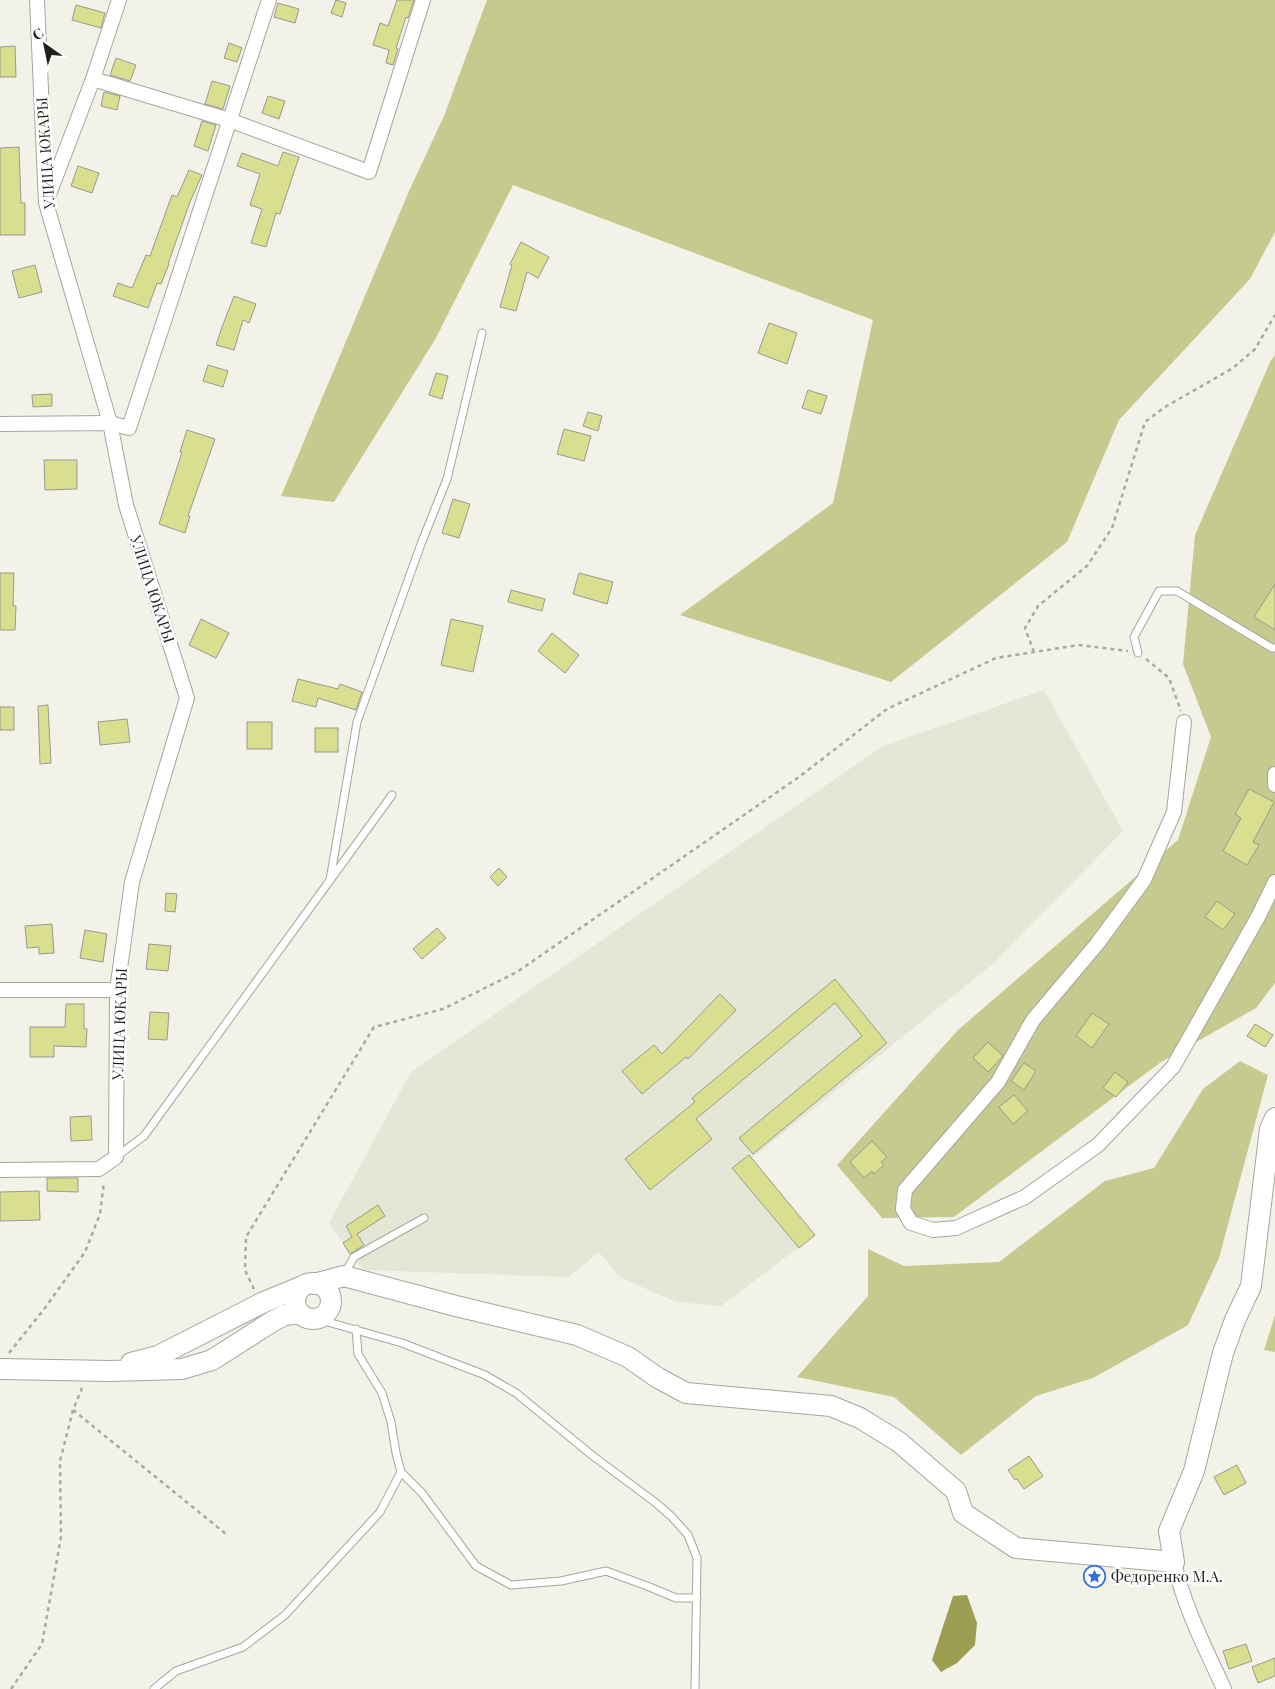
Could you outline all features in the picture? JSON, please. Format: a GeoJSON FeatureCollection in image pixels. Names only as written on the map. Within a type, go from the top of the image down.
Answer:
{"type":"FeatureCollection","features":[{"type":"Feature","properties":{"kind":"street","name":"УЛИЦА ЮКАРЫ"},"geometry":{"type":"LineString","coordinates":[[37,0],[46,203],[110,423],[126,505],[187,698],[132,882],[118,990],[107,1163]]}},
{"type":"Feature","properties":{"kind":"street"},"geometry":{"type":"LineString","coordinates":[[46,203],[93,79],[119,0]]}},
{"type":"Feature","properties":{"kind":"street"},"geometry":{"type":"LineString","coordinates":[[0,424],[110,423],[129,428],[269,0]]}},
{"type":"Feature","properties":{"kind":"street"},"geometry":{"type":"LineString","coordinates":[[93,79],[229,120],[369,172],[423,0]]}},
{"type":"Feature","properties":{"kind":"street"},"geometry":{"type":"LineString","coordinates":[[1184,722],[1174,812],[1144,880],[1097,944],[1033,1020],[998,1082],[905,1190],[903,1209],[910,1224],[933,1230],[956,1228],[1026,1197],[1098,1145],[1173,1067],[1258,917],[1275,882]]}},
{"type":"Feature","properties":{"kind":"street"},"geometry":{"type":"LineString","coordinates":[[1275,774],[1275,785]]}},
{"type":"Feature","properties":{"kind":"street"},"geometry":{"type":"LineString","coordinates":[[0,990],[118,990]]}},
{"type":"Feature","properties":{"kind":"street"},"geometry":{"type":"LineString","coordinates":[[1150,1560],[1169,1531],[1194,1471],[1223,1353],[1235,1320],[1251,1286],[1270,1129],[1275,1118]]}},
{"type":"Feature","properties":{"kind":"street"},"geometry":{"type":"LineString","coordinates":[[0,1170],[107,1163]]}},
{"type":"Feature","properties":{"kind":"street"},"geometry":{"type":"LineString","coordinates":[[84,1370],[122,1366],[158,1356],[264,1302],[309,1285],[344,1276],[456,1306],[577,1335],[628,1357],[658,1378],[686,1393],[831,1406],[860,1418],[899,1442],[956,1491],[963,1513],[1016,1548],[1174,1562]]}},
{"type":"Feature","properties":{"kind":"street"},"geometry":{"type":"LineString","coordinates":[[316,1314],[344,1276]]}},
{"type":"Feature","properties":{"kind":"street"},"geometry":{"type":"LineString","coordinates":[[3,1363],[84,1370],[138,1371],[182,1369],[212,1360],[285,1315],[316,1314],[331,1297],[325,1288],[309,1285]]}},
{"type":"Feature","properties":{"kind":"street"},"geometry":{"type":"LineString","coordinates":[[309,1285],[296,1296],[296,1302],[316,1314]]}},
{"type":"Feature","properties":{"kind":"street"},"geometry":{"type":"LineString","coordinates":[[1169,1531],[1178,1581],[1190,1614],[1224,1689]]}},
{"type":"Feature","properties":{"kind":"street"},"geometry":{"type":"LineString","coordinates":[[1150,1560],[1178,1581]]}},
{"type":"Feature","properties":{"kind":"lane"},"geometry":{"type":"LineString","coordinates":[[330,880],[357,722],[421,544],[447,479],[482,333]]}},
{"type":"Feature","properties":{"kind":"lane"},"geometry":{"type":"LineString","coordinates":[[1138,653],[1134,637],[1158,591],[1178,591],[1272,648],[1275,648]]}},
{"type":"Feature","properties":{"kind":"lane"},"geometry":{"type":"LineString","coordinates":[[107,1163],[144,1136],[392,796]]}},
{"type":"Feature","properties":{"kind":"lane"},"geometry":{"type":"LineString","coordinates":[[344,1276],[354,1257],[424,1218]]}},
{"type":"Feature","properties":{"kind":"lane"},"geometry":{"type":"LineString","coordinates":[[316,1314],[459,1364],[484,1375],[516,1393],[593,1456],[656,1502],[672,1517],[688,1535],[697,1558],[694,1689]]}},
{"type":"Feature","properties":{"kind":"lane"},"geometry":{"type":"LineString","coordinates":[[356,1329],[358,1354],[382,1393],[391,1422],[401,1472],[422,1493],[476,1566],[511,1585],[562,1581],[606,1571],[676,1598],[697,1598]]}},
{"type":"Feature","properties":{"kind":"lane"},"geometry":{"type":"LineString","coordinates":[[154,1689],[176,1671],[242,1647],[284,1614],[380,1512],[401,1472]]}},
{"type":"Feature","properties":{"kind":"path"},"geometry":{"type":"LineString","coordinates":[[1034,652],[1025,628],[1038,606],[1087,566],[1112,528],[1145,422],[1166,407],[1233,368],[1255,349],[1275,315]]}},
{"type":"Feature","properties":{"kind":"path"},"geometry":{"type":"LineString","coordinates":[[264,1302],[253,1287],[245,1270],[246,1237],[374,1027],[443,1009],[517,972],[799,777],[887,709],[996,658],[1079,645],[1138,653],[1169,678],[1184,722]]}},
{"type":"Feature","properties":{"kind":"path"},"geometry":{"type":"LineString","coordinates":[[3,1363],[85,1252],[100,1214],[107,1163]]}},
{"type":"Feature","properties":{"kind":"path"},"geometry":{"type":"LineString","coordinates":[[11,1689],[42,1644],[61,1536],[60,1461],[73,1410],[84,1384],[84,1370]]}},
{"type":"Feature","properties":{"kind":"path"},"geometry":{"type":"LineString","coordinates":[[73,1410],[226,1534]]}},
{"type":"Feature","properties":{"kind":"shaded area"},"geometry":{"type":"Polygon","coordinates":[[[1044,690],[1123,831],[994,963],[752,1158],[815,1235],[721,1306],[676,1302],[619,1277],[599,1252],[569,1277],[363,1270],[329,1223],[411,1072],[883,746],[1044,690]]]}},
{"type":"Feature","properties":{"kind":"shaded area"},"geometry":{"type":"Polygon","coordinates":[[[967,1595],[977,1623],[975,1645],[957,1663],[941,1672],[932,1660],[953,1596],[967,1595]]]}},
{"type":"Feature","properties":{"kind":"green space"},"geometry":{"type":"Polygon","coordinates":[[[487,0],[1275,0],[1275,232],[1250,279],[1119,420],[1067,542],[891,682],[680,615],[833,503],[873,320],[513,185],[436,338],[334,502],[281,496],[409,191],[444,116],[487,0]]]}},
{"type":"Feature","properties":{"kind":"green space"},"geometry":{"type":"Polygon","coordinates":[[[1275,355],[1275,983],[1256,1008],[1161,1062],[954,1217],[882,1218],[837,1165],[958,1030],[1178,840],[1211,737],[1183,664],[1195,535],[1271,360],[1275,355]]]}},
{"type":"Feature","properties":{"kind":"green space"},"geometry":{"type":"Polygon","coordinates":[[[1240,1061],[1268,1075],[1219,1258],[1188,1325],[1093,1378],[1036,1396],[961,1455],[894,1397],[797,1377],[868,1296],[868,1249],[904,1266],[999,1262],[1105,1181],[1154,1168],[1203,1089],[1240,1061]]]}},
{"type":"Feature","properties":{"kind":"green space"},"geometry":{"type":"Polygon","coordinates":[[[1275,1315],[1275,1352],[1264,1350],[1275,1315]]]}},
{"type":"Feature","properties":{"kind":"building"},"geometry":{"type":"Polygon","coordinates":[[[336,0],[346,3],[342,17],[331,13],[336,0]]]}},
{"type":"Feature","properties":{"kind":"building"},"geometry":{"type":"Polygon","coordinates":[[[397,0],[414,0],[408,18],[406,17],[396,48],[398,49],[393,65],[386,63],[389,50],[373,45],[380,23],[388,26],[397,0]]]}},
{"type":"Feature","properties":{"kind":"building"},"geometry":{"type":"Polygon","coordinates":[[[278,3],[299,9],[295,23],[274,17],[278,3]]]}},
{"type":"Feature","properties":{"kind":"building"},"geometry":{"type":"Polygon","coordinates":[[[76,5],[105,13],[101,28],[72,20],[76,5]]]}},
{"type":"Feature","properties":{"kind":"building"},"geometry":{"type":"Polygon","coordinates":[[[229,43],[242,48],[237,62],[224,58],[229,43]]]}},
{"type":"Feature","properties":{"kind":"building"},"geometry":{"type":"Polygon","coordinates":[[[15,46],[16,77],[0,77],[0,47],[15,46]]]}},
{"type":"Feature","properties":{"kind":"building"},"geometry":{"type":"Polygon","coordinates":[[[116,58],[136,65],[130,81],[110,75],[116,58]]]}},
{"type":"Feature","properties":{"kind":"building"},"geometry":{"type":"Polygon","coordinates":[[[212,81],[230,86],[223,109],[205,104],[212,81]]]}},
{"type":"Feature","properties":{"kind":"building"},"geometry":{"type":"Polygon","coordinates":[[[104,92],[120,96],[117,110],[101,106],[104,92]]]}},
{"type":"Feature","properties":{"kind":"building"},"geometry":{"type":"Polygon","coordinates":[[[268,96],[285,101],[279,119],[262,113],[268,96]]]}},
{"type":"Feature","properties":{"kind":"building"},"geometry":{"type":"Polygon","coordinates":[[[202,121],[216,125],[208,151],[194,146],[202,121]]]}},
{"type":"Feature","properties":{"kind":"building"},"geometry":{"type":"Polygon","coordinates":[[[19,147],[21,203],[25,203],[25,235],[0,235],[0,148],[19,147]]]}},
{"type":"Feature","properties":{"kind":"building"},"geometry":{"type":"Polygon","coordinates":[[[283,152],[299,157],[280,214],[276,213],[266,247],[251,243],[262,209],[250,205],[260,174],[237,166],[242,153],[278,166],[283,152]]]}},
{"type":"Feature","properties":{"kind":"building"},"geometry":{"type":"Polygon","coordinates":[[[78,166],[99,173],[92,193],[71,186],[78,166]]]}},
{"type":"Feature","properties":{"kind":"building"},"geometry":{"type":"Polygon","coordinates":[[[189,170],[202,175],[190,202],[161,284],[157,283],[148,308],[113,296],[118,283],[132,288],[146,255],[150,256],[172,195],[177,197],[189,170]]]}},
{"type":"Feature","properties":{"kind":"building"},"geometry":{"type":"Polygon","coordinates":[[[521,242],[549,257],[538,278],[527,272],[516,311],[500,307],[512,265],[510,264],[521,242]]]}},
{"type":"Feature","properties":{"kind":"building"},"geometry":{"type":"Polygon","coordinates":[[[35,265],[42,292],[19,298],[12,271],[35,265]]]}},
{"type":"Feature","properties":{"kind":"building"},"geometry":{"type":"Polygon","coordinates":[[[234,296],[256,304],[249,323],[243,320],[234,350],[216,345],[234,296]]]}},
{"type":"Feature","properties":{"kind":"building"},"geometry":{"type":"Polygon","coordinates":[[[769,323],[797,333],[787,364],[758,353],[769,323]]]}},
{"type":"Feature","properties":{"kind":"building"},"geometry":{"type":"Polygon","coordinates":[[[208,365],[228,371],[223,387],[203,381],[208,365]]]}},
{"type":"Feature","properties":{"kind":"building"},"geometry":{"type":"Polygon","coordinates":[[[436,373],[448,376],[442,399],[429,395],[436,373]]]}},
{"type":"Feature","properties":{"kind":"building"},"geometry":{"type":"Polygon","coordinates":[[[808,390],[827,396],[821,414],[802,408],[808,390]]]}},
{"type":"Feature","properties":{"kind":"building"},"geometry":{"type":"Polygon","coordinates":[[[52,394],[52,406],[33,407],[32,395],[52,394]]]}},
{"type":"Feature","properties":{"kind":"building"},"geometry":{"type":"Polygon","coordinates":[[[588,412],[602,416],[598,431],[583,426],[588,412]]]}},
{"type":"Feature","properties":{"kind":"building"},"geometry":{"type":"Polygon","coordinates":[[[564,429],[591,436],[584,461],[557,454],[564,429]]]}},
{"type":"Feature","properties":{"kind":"building"},"geometry":{"type":"Polygon","coordinates":[[[187,430],[215,439],[188,516],[190,516],[185,533],[159,524],[187,430]]]}},
{"type":"Feature","properties":{"kind":"building"},"geometry":{"type":"Polygon","coordinates":[[[44,460],[77,460],[77,489],[45,490],[44,460]]]}},
{"type":"Feature","properties":{"kind":"building"},"geometry":{"type":"Polygon","coordinates":[[[453,499],[470,504],[459,538],[442,533],[453,499]]]}},
{"type":"Feature","properties":{"kind":"building"},"geometry":{"type":"Polygon","coordinates":[[[0,573],[14,573],[13,606],[16,606],[15,630],[0,630],[0,573]]]}},
{"type":"Feature","properties":{"kind":"building"},"geometry":{"type":"Polygon","coordinates":[[[579,573],[613,582],[607,604],[573,594],[579,573]]]}},
{"type":"Feature","properties":{"kind":"building"},"geometry":{"type":"Polygon","coordinates":[[[1275,584],[1275,630],[1254,617],[1275,584]]]}},
{"type":"Feature","properties":{"kind":"building"},"geometry":{"type":"Polygon","coordinates":[[[511,590],[545,599],[542,611],[508,602],[511,590]]]}},
{"type":"Feature","properties":{"kind":"building"},"geometry":{"type":"Polygon","coordinates":[[[201,619],[229,633],[216,658],[189,645],[201,619]]]}},
{"type":"Feature","properties":{"kind":"building"},"geometry":{"type":"Polygon","coordinates":[[[451,619],[483,626],[473,672],[441,665],[451,619]]]}},
{"type":"Feature","properties":{"kind":"building"},"geometry":{"type":"Polygon","coordinates":[[[552,633],[579,655],[565,673],[538,651],[552,633]]]}},
{"type":"Feature","properties":{"kind":"building"},"geometry":{"type":"Polygon","coordinates":[[[298,679],[338,689],[340,684],[362,692],[356,710],[318,698],[316,707],[292,701],[298,679]]]}},
{"type":"Feature","properties":{"kind":"building"},"geometry":{"type":"Polygon","coordinates":[[[48,705],[51,763],[40,764],[38,706],[48,705]]]}},
{"type":"Feature","properties":{"kind":"building"},"geometry":{"type":"Polygon","coordinates":[[[0,707],[14,707],[14,730],[0,730],[0,707]]]}},
{"type":"Feature","properties":{"kind":"building"},"geometry":{"type":"Polygon","coordinates":[[[127,719],[130,742],[100,745],[98,722],[127,719]]]}},
{"type":"Feature","properties":{"kind":"building"},"geometry":{"type":"Polygon","coordinates":[[[247,722],[272,722],[272,749],[247,749],[247,722]]]}},
{"type":"Feature","properties":{"kind":"building"},"geometry":{"type":"Polygon","coordinates":[[[315,728],[338,728],[338,752],[315,752],[315,728]]]}},
{"type":"Feature","properties":{"kind":"building"},"geometry":{"type":"Polygon","coordinates":[[[1249,789],[1274,802],[1253,842],[1259,845],[1247,865],[1223,851],[1241,818],[1235,814],[1249,789]]]}},
{"type":"Feature","properties":{"kind":"building"},"geometry":{"type":"Polygon","coordinates":[[[499,868],[507,877],[498,886],[490,877],[499,868]]]}},
{"type":"Feature","properties":{"kind":"building"},"geometry":{"type":"Polygon","coordinates":[[[166,893],[177,894],[175,912],[165,911],[166,893]]]}},
{"type":"Feature","properties":{"kind":"building"},"geometry":{"type":"Polygon","coordinates":[[[1217,901],[1235,914],[1223,930],[1205,917],[1217,901]]]}},
{"type":"Feature","properties":{"kind":"building"},"geometry":{"type":"Polygon","coordinates":[[[52,924],[54,953],[39,954],[39,947],[27,948],[25,926],[52,924]]]}},
{"type":"Feature","properties":{"kind":"building"},"geometry":{"type":"Polygon","coordinates":[[[437,928],[446,938],[422,959],[413,949],[437,928]]]}},
{"type":"Feature","properties":{"kind":"building"},"geometry":{"type":"Polygon","coordinates":[[[85,930],[107,934],[103,962],[80,958],[85,930]]]}},
{"type":"Feature","properties":{"kind":"building"},"geometry":{"type":"Polygon","coordinates":[[[149,944],[171,946],[168,971],[146,969],[149,944]]]}},
{"type":"Feature","properties":{"kind":"building"},"geometry":{"type":"Polygon","coordinates":[[[835,979],[887,1043],[753,1154],[739,1138],[862,1036],[835,1003],[696,1119],[712,1139],[650,1190],[625,1159],[695,1102],[692,1098],[835,979]]]}},
{"type":"Feature","properties":{"kind":"building"},"geometry":{"type":"Polygon","coordinates":[[[720,994],[736,1010],[688,1059],[686,1057],[642,1094],[622,1071],[654,1045],[662,1054],[720,994]]]}},
{"type":"Feature","properties":{"kind":"building"},"geometry":{"type":"Polygon","coordinates":[[[66,1004],[84,1004],[84,1028],[87,1029],[86,1047],[54,1046],[54,1057],[30,1057],[30,1027],[65,1027],[66,1004]]]}},
{"type":"Feature","properties":{"kind":"building"},"geometry":{"type":"Polygon","coordinates":[[[150,1012],[169,1013],[167,1040],[148,1039],[150,1012]]]}},
{"type":"Feature","properties":{"kind":"building"},"geometry":{"type":"Polygon","coordinates":[[[1092,1013],[1109,1024],[1092,1048],[1076,1036],[1092,1013]]]}},
{"type":"Feature","properties":{"kind":"building"},"geometry":{"type":"Polygon","coordinates":[[[1255,1024],[1273,1035],[1265,1047],[1247,1036],[1255,1024]]]}},
{"type":"Feature","properties":{"kind":"building"},"geometry":{"type":"Polygon","coordinates":[[[988,1042],[1003,1056],[988,1072],[973,1058],[988,1042]]]}},
{"type":"Feature","properties":{"kind":"building"},"geometry":{"type":"Polygon","coordinates":[[[1024,1063],[1036,1071],[1024,1090],[1011,1081],[1024,1063]]]}},
{"type":"Feature","properties":{"kind":"building"},"geometry":{"type":"Polygon","coordinates":[[[1115,1072],[1128,1082],[1116,1097],[1103,1088],[1115,1072]]]}},
{"type":"Feature","properties":{"kind":"building"},"geometry":{"type":"Polygon","coordinates":[[[1014,1095],[1028,1111],[1013,1124],[999,1107],[1014,1095]]]}},
{"type":"Feature","properties":{"kind":"building"},"geometry":{"type":"Polygon","coordinates":[[[91,1116],[92,1140],[71,1141],[70,1117],[91,1116]]]}},
{"type":"Feature","properties":{"kind":"building"},"geometry":{"type":"Polygon","coordinates":[[[872,1141],[887,1157],[881,1162],[884,1165],[874,1174],[872,1171],[864,1178],[850,1162],[872,1141]]]}},
{"type":"Feature","properties":{"kind":"building"},"geometry":{"type":"Polygon","coordinates":[[[749,1155],[815,1235],[799,1248],[732,1168],[749,1155]]]}},
{"type":"Feature","properties":{"kind":"building"},"geometry":{"type":"Polygon","coordinates":[[[47,1178],[78,1178],[78,1192],[47,1191],[47,1178]]]}},
{"type":"Feature","properties":{"kind":"building"},"geometry":{"type":"Polygon","coordinates":[[[39,1191],[40,1220],[0,1221],[0,1192],[39,1191]]]}},
{"type":"Feature","properties":{"kind":"building"},"geometry":{"type":"Polygon","coordinates":[[[378,1205],[385,1216],[357,1234],[364,1245],[350,1254],[343,1243],[352,1237],[346,1226],[378,1205]]]}},
{"type":"Feature","properties":{"kind":"building"},"geometry":{"type":"Polygon","coordinates":[[[1029,1456],[1043,1476],[1024,1489],[1008,1470],[1029,1456]]]}},
{"type":"Feature","properties":{"kind":"building"},"geometry":{"type":"Polygon","coordinates":[[[1237,1465],[1246,1483],[1224,1495],[1214,1477],[1237,1465]]]}},
{"type":"Feature","properties":{"kind":"building"},"geometry":{"type":"Polygon","coordinates":[[[1246,1644],[1252,1661],[1229,1669],[1223,1651],[1246,1644]]]}},
{"type":"Feature","properties":{"kind":"building"},"geometry":{"type":"Polygon","coordinates":[[[1275,1658],[1275,1676],[1258,1683],[1252,1667],[1275,1658]]]}},
{"type":"Feature","properties":{"kind":"place","name":"Федоренко М.А."},"geometry":{"type":"Point","coordinates":[1095,1576]}}]}
